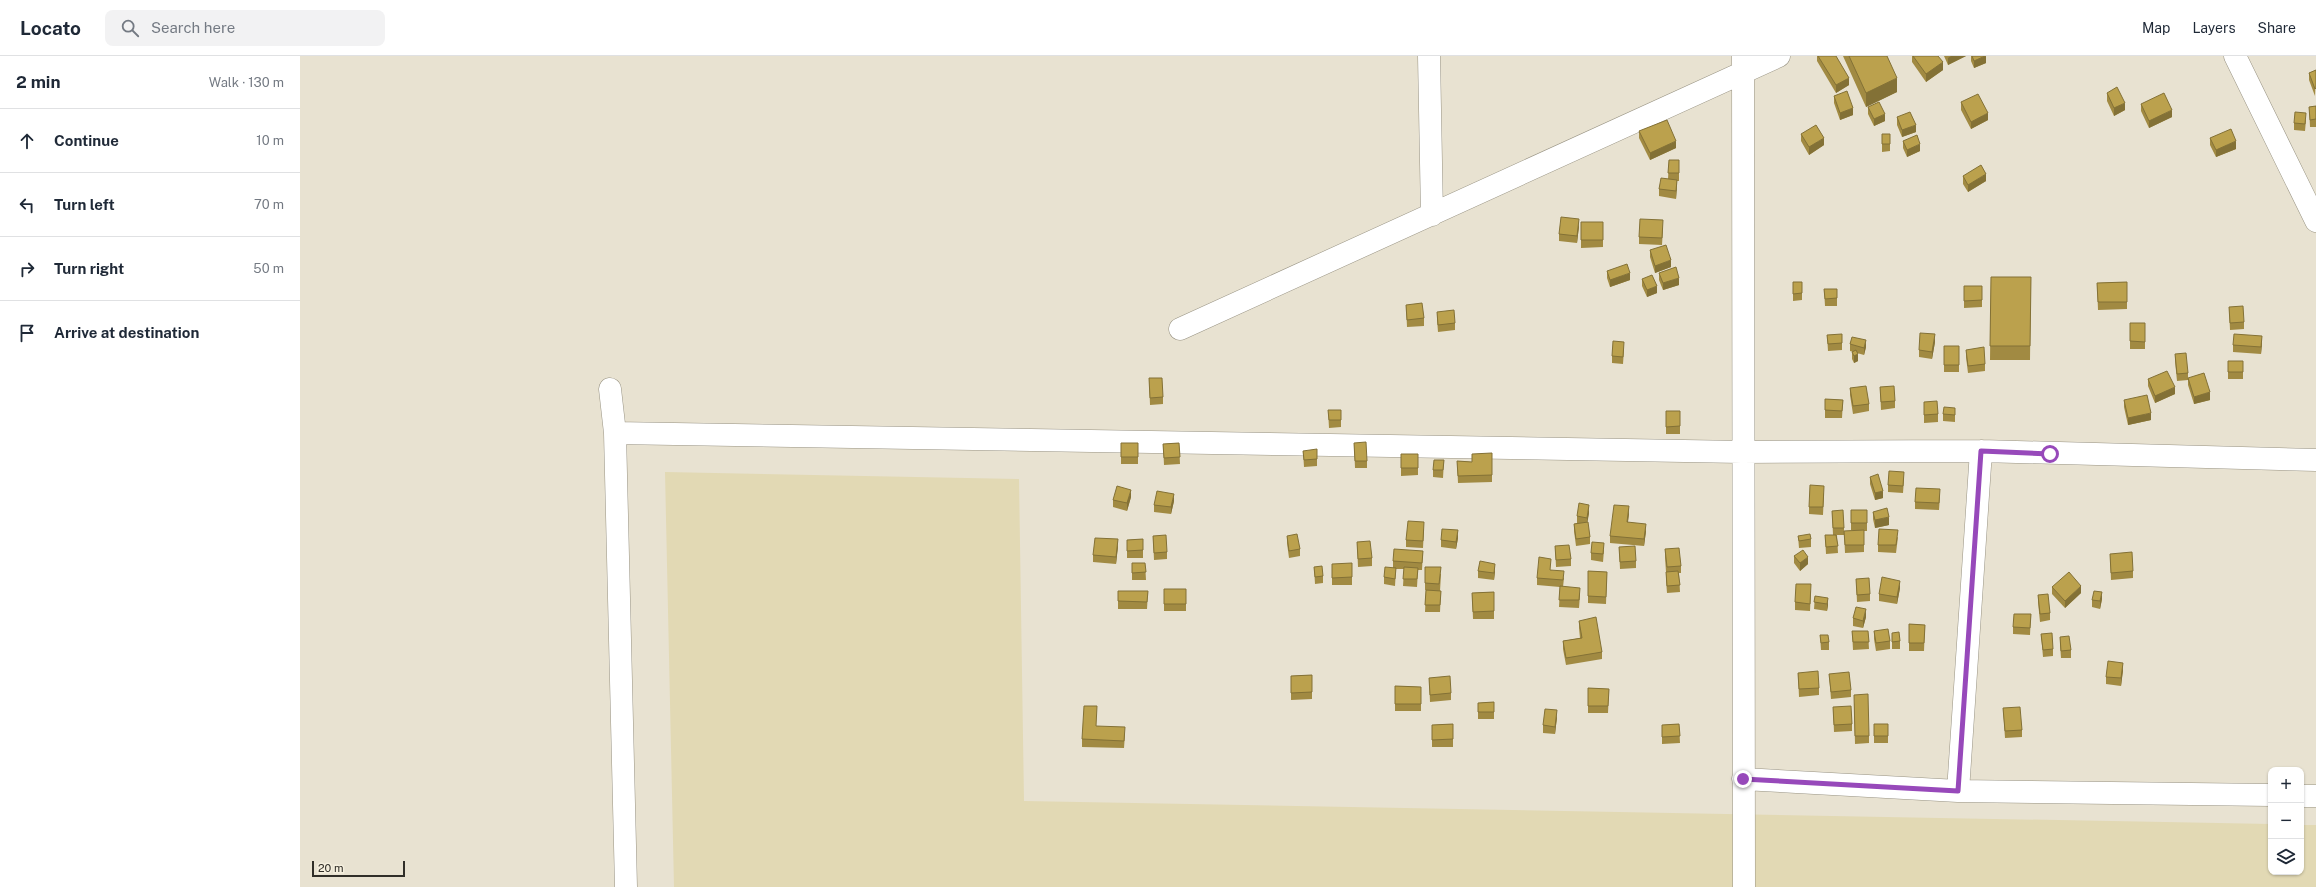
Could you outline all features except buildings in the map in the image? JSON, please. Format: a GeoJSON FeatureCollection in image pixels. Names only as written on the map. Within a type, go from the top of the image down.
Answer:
{"type":"FeatureCollection","features":[{"type":"Feature","properties":{"kind":"street"},"geometry":{"type":"LineString","coordinates":[[1429,56],[1432,215]]}},
{"type":"Feature","properties":{"kind":"street"},"geometry":{"type":"LineString","coordinates":[[1180,329],[1432,215],[1743,65],[1778,56]]}},
{"type":"Feature","properties":{"kind":"street"},"geometry":{"type":"LineString","coordinates":[[2234,56],[2316,221]]}},
{"type":"Feature","properties":{"kind":"street"},"geometry":{"type":"LineString","coordinates":[[1743,65],[1742,452],[1744,887]]}},
{"type":"Feature","properties":{"kind":"street"},"geometry":{"type":"LineString","coordinates":[[610,390],[615,433],[626,887]]}},
{"type":"Feature","properties":{"kind":"street"},"geometry":{"type":"LineString","coordinates":[[615,433],[1742,452],[1981,451],[2316,460]]}},
{"type":"Feature","properties":{"kind":"street"},"geometry":{"type":"LineString","coordinates":[[1958,791],[1981,451]]}},
{"type":"Feature","properties":{"kind":"street"},"geometry":{"type":"LineString","coordinates":[[1743,779],[1958,791],[2268,796]]}},
{"type":"Feature","properties":{"kind":"street"},"geometry":{"type":"LineString","coordinates":[[2304,796],[2316,796]]}},
{"type":"Feature","properties":{"kind":"sand"},"geometry":{"type":"Polygon","coordinates":[[[665,472],[1019,479],[1024,801],[2268,824],[2268,875],[2304,875],[2304,825],[2316,825],[2316,887],[674,887],[665,472]]]}},
{"type":"Feature","properties":{"kind":"route"},"geometry":{"type":"LineString","coordinates":[[1743,779],[1958,791],[1981,451],[2050,454]]}}]}
